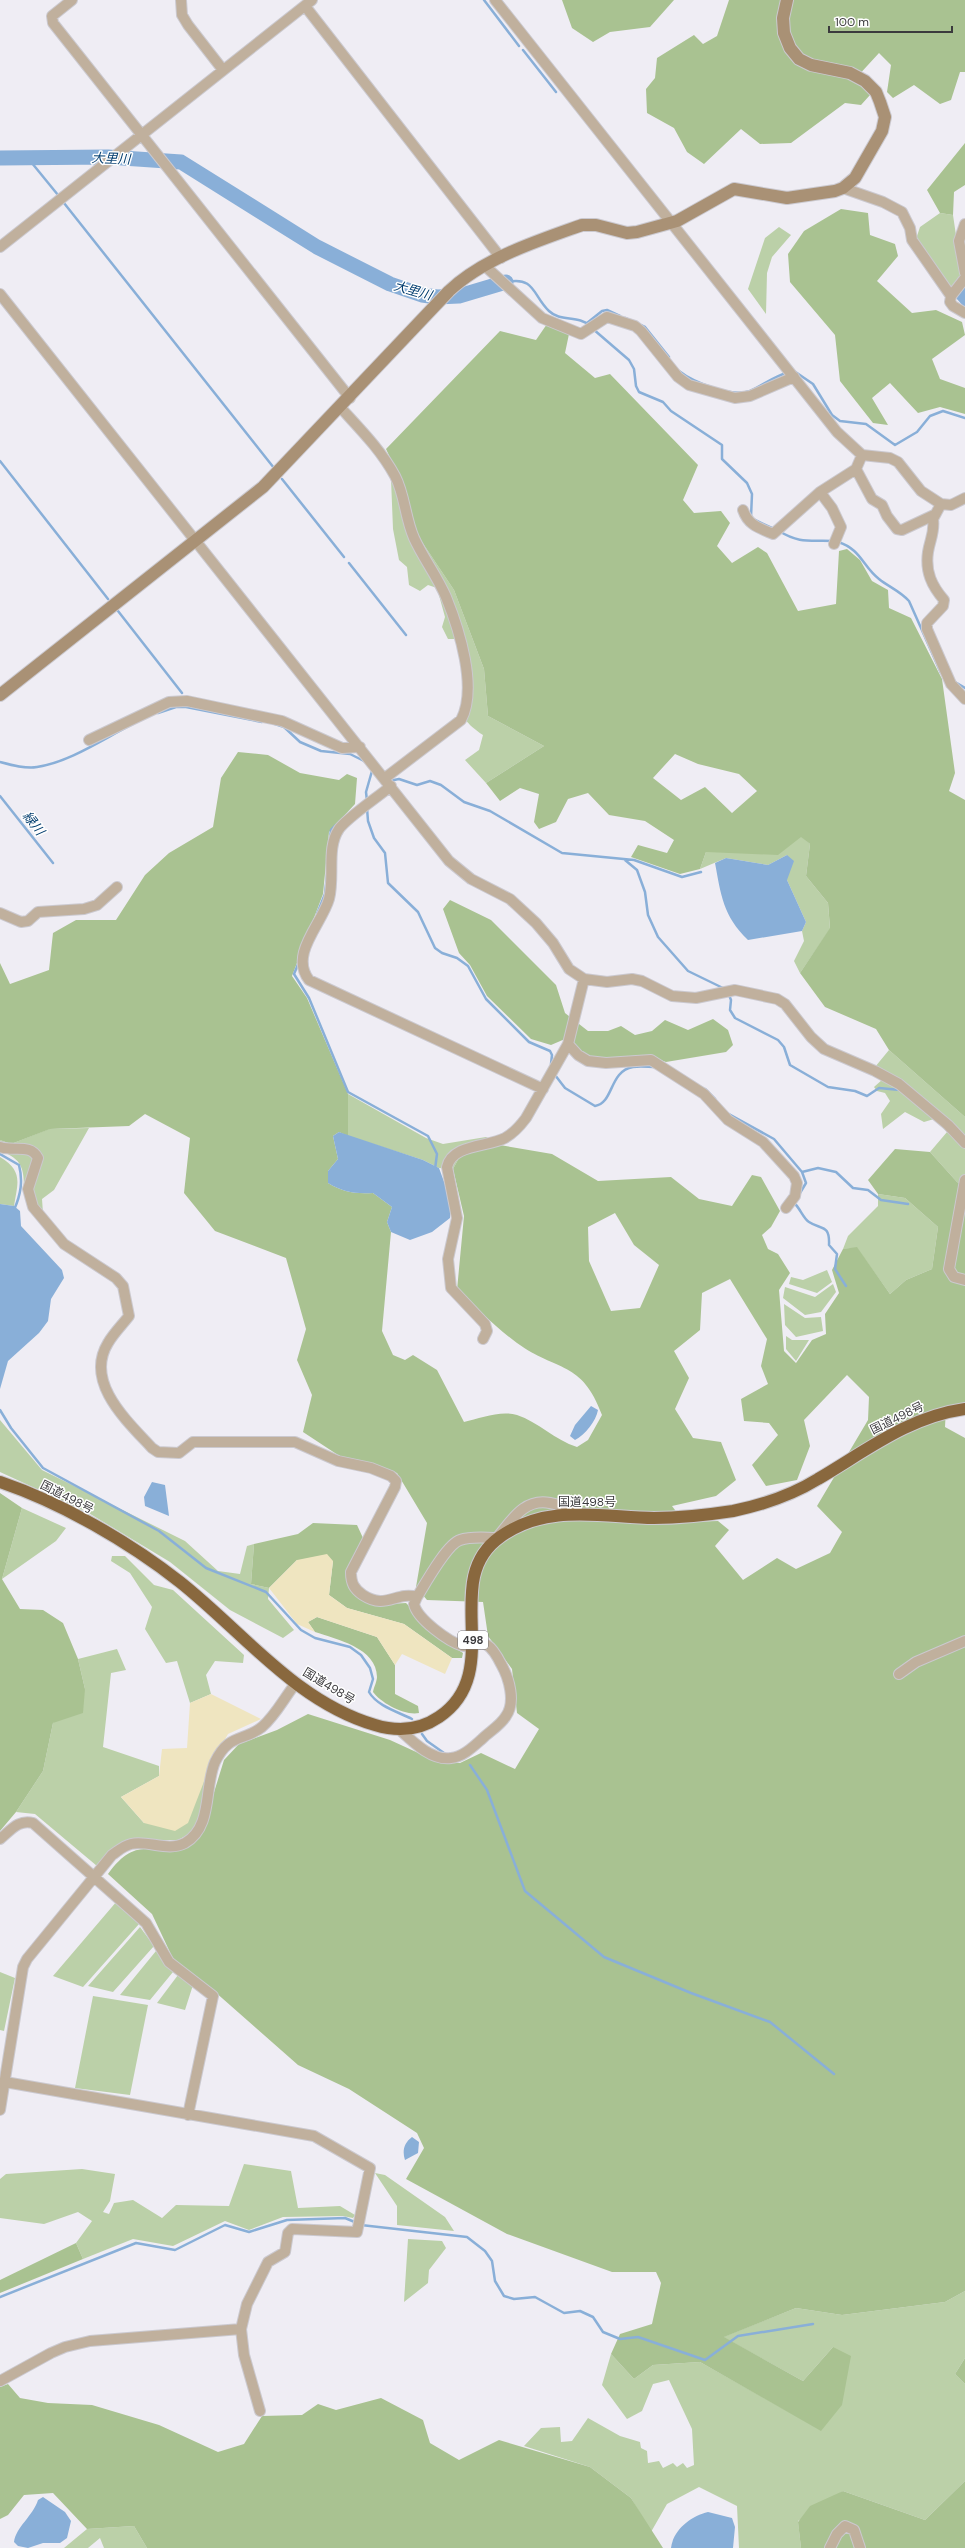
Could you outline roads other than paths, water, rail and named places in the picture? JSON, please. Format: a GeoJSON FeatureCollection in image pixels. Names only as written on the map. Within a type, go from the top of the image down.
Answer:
{"type":"FeatureCollection","features":[{"type":"Feature","properties":{"kind":"highway","name":"国道498号"},"geometry":{"type":"LineString","coordinates":[[0,1482],[53,1505],[113,1537],[152,1562],[220,1616],[264,1658],[296,1684],[341,1712],[376,1725],[400,1730],[413,1728],[432,1722],[447,1712],[462,1694],[470,1674],[473,1645],[470,1604],[474,1574],[482,1556],[498,1538],[518,1526],[540,1517],[572,1513],[653,1518],[682,1517],[733,1511],[758,1505],[782,1497],[815,1481],[913,1422],[965,1409]]}},
{"type":"Feature","properties":{"kind":"street"},"geometry":{"type":"LineString","coordinates":[[72,0],[52,16],[53,23],[350,398]]}},
{"type":"Feature","properties":{"kind":"street"},"geometry":{"type":"LineString","coordinates":[[181,0],[182,15],[188,25],[223,70]]}},
{"type":"Feature","properties":{"kind":"street"},"geometry":{"type":"LineString","coordinates":[[494,0],[837,432],[862,455],[890,458],[898,462],[921,491],[941,504],[951,505],[965,498]]}},
{"type":"Feature","properties":{"kind":"street"},"geometry":{"type":"LineString","coordinates":[[787,0],[782,18],[784,33],[790,48],[799,59],[811,65],[850,73],[866,81],[876,92],[885,117],[882,131],[862,169],[843,188]]}},
{"type":"Feature","properties":{"kind":"street"},"geometry":{"type":"LineString","coordinates":[[0,247],[308,3],[502,258]]}},
{"type":"Feature","properties":{"kind":"street"},"geometry":{"type":"LineString","coordinates":[[0,695],[271,480],[350,398],[449,291],[485,266],[502,258],[582,225],[596,225],[626,233],[671,224],[734,189],[787,198],[843,188],[883,202],[902,212],[910,228],[912,240],[951,296]]}},
{"type":"Feature","properties":{"kind":"street"},"geometry":{"type":"LineString","coordinates":[[965,224],[959,241],[965,273]]}},
{"type":"Feature","properties":{"kind":"street"},"geometry":{"type":"LineString","coordinates":[[485,266],[542,318],[581,334],[607,317],[635,326],[678,377],[689,385],[734,398],[750,396],[794,377]]}},
{"type":"Feature","properties":{"kind":"street"},"geometry":{"type":"LineString","coordinates":[[965,278],[951,296],[950,302],[965,313]]}},
{"type":"Feature","properties":{"kind":"street"},"geometry":{"type":"LineString","coordinates":[[0,294],[197,540],[449,860],[471,879],[510,899],[536,923],[553,943],[569,970],[584,979],[608,982],[632,979],[642,981],[672,996],[696,998],[735,990],[777,999],[786,1004],[811,1036],[824,1049],[875,1071],[899,1084],[948,1125],[965,1143]]}},
{"type":"Feature","properties":{"kind":"street"},"geometry":{"type":"LineString","coordinates":[[340,407],[371,440],[395,477],[414,537],[446,596],[458,632],[468,679],[466,711],[461,720],[388,782],[367,806],[340,828],[334,838],[329,899],[308,940],[302,966],[303,973],[309,980],[543,1089]]}},
{"type":"Feature","properties":{"kind":"street"},"geometry":{"type":"LineString","coordinates":[[743,510],[746,519],[751,524],[776,531],[820,492],[856,469],[862,455]]}},
{"type":"Feature","properties":{"kind":"street"},"geometry":{"type":"LineString","coordinates":[[856,469],[872,499],[882,505],[887,516],[897,529],[902,530],[934,515],[941,504]]}},
{"type":"Feature","properties":{"kind":"street"},"geometry":{"type":"LineString","coordinates":[[820,492],[832,508],[841,527],[836,541]]}},
{"type":"Feature","properties":{"kind":"street"},"geometry":{"type":"LineString","coordinates":[[934,515],[935,529],[928,552],[928,575],[933,587],[944,600],[943,606],[927,623],[927,629],[952,684],[965,698]]}},
{"type":"Feature","properties":{"kind":"street"},"geometry":{"type":"LineString","coordinates":[[89,740],[169,702],[188,701],[282,721],[342,748],[360,747]]}},
{"type":"Feature","properties":{"kind":"street"},"geometry":{"type":"LineString","coordinates":[[0,913],[20,922],[28,920],[38,912],[84,909],[97,905],[117,887]]}},
{"type":"Feature","properties":{"kind":"street"},"geometry":{"type":"LineString","coordinates":[[483,1339],[486,1331],[485,1324],[451,1288],[448,1259],[457,1218],[447,1167],[448,1162],[459,1152],[505,1138],[517,1130],[543,1089],[568,1044],[584,979]]}},
{"type":"Feature","properties":{"kind":"street"},"geometry":{"type":"LineString","coordinates":[[568,1044],[578,1055],[588,1061],[606,1063],[651,1060],[704,1094],[728,1120],[763,1142],[794,1176],[797,1183],[795,1196],[786,1208]]}},
{"type":"Feature","properties":{"kind":"street"},"geometry":{"type":"LineString","coordinates":[[0,1147],[7,1150],[27,1148],[35,1152],[38,1158],[28,1189],[33,1207],[64,1244],[116,1278],[123,1286],[129,1316],[107,1343],[100,1362],[100,1372],[115,1408],[158,1452],[179,1453],[193,1442],[295,1442],[338,1461],[391,1476],[396,1481],[395,1487],[351,1572],[351,1581],[356,1590],[372,1601],[382,1602],[417,1597]]}},
{"type":"Feature","properties":{"kind":"street"},"geometry":{"type":"LineString","coordinates":[[965,1180],[949,1269],[954,1277],[965,1280]]}},
{"type":"Feature","properties":{"kind":"street"},"geometry":{"type":"LineString","coordinates":[[400,1730],[416,1746],[436,1756],[452,1758],[469,1750],[506,1716],[511,1702],[510,1688],[502,1665],[489,1646],[484,1644],[464,1646],[446,1639],[415,1609],[417,1597],[451,1547],[459,1540],[480,1537],[498,1538]]}},
{"type":"Feature","properties":{"kind":"street"},"geometry":{"type":"LineString","coordinates":[[898,1674],[916,1662],[965,1641]]}},
{"type":"Feature","properties":{"kind":"street"},"geometry":{"type":"LineString","coordinates":[[0,2110],[23,1967],[112,1855],[124,1846],[132,1844],[170,1846],[184,1843],[196,1834],[202,1822],[214,1764],[222,1750],[232,1740],[260,1728],[271,1718],[296,1684]]}},
{"type":"Feature","properties":{"kind":"street"},"geometry":{"type":"LineString","coordinates":[[0,1839],[18,1823],[26,1820],[33,1823],[95,1876],[146,1923],[169,1962],[212,1996],[188,2115]]}},
{"type":"Feature","properties":{"kind":"street"},"geometry":{"type":"LineString","coordinates":[[5,2082],[314,2136],[370,2168],[357,2232],[292,2229],[288,2233],[285,2252],[268,2262],[247,2304],[241,2329],[244,2355],[260,2411]]}},
{"type":"Feature","properties":{"kind":"street"},"geometry":{"type":"LineString","coordinates":[[0,2380],[58,2350],[90,2341],[241,2329]]}},
{"type":"Feature","properties":{"kind":"street"},"geometry":{"type":"LineString","coordinates":[[830,2548],[837,2534],[845,2526],[854,2530],[860,2548]]}},
{"type":"Feature","properties":{"kind":"water"},"geometry":{"type":"Polygon","coordinates":[[[965,287],[965,308],[956,298],[965,287]]]}},
{"type":"Feature","properties":{"kind":"water"},"geometry":{"type":"Polygon","coordinates":[[[787,855],[794,861],[787,880],[806,922],[802,931],[748,940],[728,914],[721,895],[715,863],[726,858],[768,865],[787,855]]]}},
{"type":"Feature","properties":{"kind":"water"},"geometry":{"type":"Polygon","coordinates":[[[339,1132],[423,1160],[439,1168],[451,1201],[450,1218],[432,1232],[410,1240],[391,1232],[387,1222],[392,1207],[373,1193],[349,1192],[328,1183],[328,1171],[338,1159],[333,1136],[339,1132]]]}},
{"type":"Feature","properties":{"kind":"water"},"geometry":{"type":"Polygon","coordinates":[[[0,1204],[14,1206],[20,1211],[21,1226],[62,1270],[64,1278],[51,1299],[48,1321],[39,1333],[8,1361],[0,1389],[0,1204]]]}},
{"type":"Feature","properties":{"kind":"water"},"geometry":{"type":"Polygon","coordinates":[[[591,1406],[598,1410],[595,1419],[586,1431],[575,1440],[570,1436],[575,1425],[591,1406]]]}},
{"type":"Feature","properties":{"kind":"water"},"geometry":{"type":"Polygon","coordinates":[[[152,1482],[165,1485],[169,1516],[145,1506],[144,1497],[152,1482]]]}},
{"type":"Feature","properties":{"kind":"water"},"geometry":{"type":"Polygon","coordinates":[[[412,2137],[419,2142],[418,2153],[405,2160],[404,2147],[412,2137]]]}},
{"type":"Feature","properties":{"kind":"water"},"geometry":{"type":"Polygon","coordinates":[[[43,2497],[65,2512],[71,2521],[67,2538],[60,2543],[43,2543],[28,2548],[18,2546],[14,2542],[18,2531],[36,2506],[38,2500],[43,2497]]]}},
{"type":"Feature","properties":{"kind":"water"},"geometry":{"type":"Polygon","coordinates":[[[708,2512],[732,2518],[735,2527],[733,2548],[671,2548],[675,2535],[689,2520],[708,2512]]]}},
{"type":"Feature","properties":{"kind":"waterway"},"geometry":{"type":"LineString","coordinates":[[484,0],[519,46]]}},
{"type":"Feature","properties":{"kind":"waterway"},"geometry":{"type":"LineString","coordinates":[[523,50],[556,92]]}},
{"type":"Feature","properties":{"kind":"waterway"},"geometry":{"type":"LineString","coordinates":[[27,157],[58,195]]}},
{"type":"Feature","properties":{"kind":"waterway","name":"大里川"},"geometry":{"type":"LineString","coordinates":[[0,158],[108,157],[181,162],[317,247],[390,284],[422,295],[437,297],[459,296],[506,282]]}},
{"type":"Feature","properties":{"kind":"waterway"},"geometry":{"type":"LineString","coordinates":[[64,203],[274,468]]}},
{"type":"Feature","properties":{"kind":"waterway","name":"大里川"},"geometry":{"type":"LineString","coordinates":[[507,282],[523,282],[532,289],[553,314],[580,321],[590,326]]}},
{"type":"Feature","properties":{"kind":"waterway"},"geometry":{"type":"LineString","coordinates":[[587,323],[602,311],[607,310],[620,316]]}},
{"type":"Feature","properties":{"kind":"waterway"},"geometry":{"type":"LineString","coordinates":[[625,318],[645,327],[669,357]]}},
{"type":"Feature","properties":{"kind":"waterway","name":"大里川"},"geometry":{"type":"LineString","coordinates":[[593,329],[629,360],[634,369],[636,386],[639,392],[663,402],[671,411],[722,445],[722,459],[747,483],[752,494],[751,517]]}},
{"type":"Feature","properties":{"kind":"waterway"},"geometry":{"type":"LineString","coordinates":[[679,371],[693,380],[713,388],[723,391],[742,393],[750,391],[777,376],[787,373]]}},
{"type":"Feature","properties":{"kind":"waterway"},"geometry":{"type":"LineString","coordinates":[[794,371],[813,384],[832,415],[840,421],[866,424],[895,445],[917,432],[930,416],[943,411],[965,418]]}},
{"type":"Feature","properties":{"kind":"waterway"},"geometry":{"type":"LineString","coordinates":[[0,461],[108,599]]}},
{"type":"Feature","properties":{"kind":"waterway"},"geometry":{"type":"LineString","coordinates":[[282,479],[344,557]]}},
{"type":"Feature","properties":{"kind":"waterway"},"geometry":{"type":"LineString","coordinates":[[755,520],[774,529]]}},
{"type":"Feature","properties":{"kind":"waterway"},"geometry":{"type":"LineString","coordinates":[[779,531],[799,540],[833,541]]}},
{"type":"Feature","properties":{"kind":"waterway"},"geometry":{"type":"LineString","coordinates":[[838,542],[852,549],[874,574],[883,582],[902,594],[909,601],[941,673]]}},
{"type":"Feature","properties":{"kind":"waterway"},"geometry":{"type":"LineString","coordinates":[[349,563],[406,635]]}},
{"type":"Feature","properties":{"kind":"waterway"},"geometry":{"type":"LineString","coordinates":[[118,611],[182,693]]}},
{"type":"Feature","properties":{"kind":"waterway"},"geometry":{"type":"LineString","coordinates":[[955,682],[965,688]]}},
{"type":"Feature","properties":{"kind":"waterway"},"geometry":{"type":"LineString","coordinates":[[158,713],[176,707],[186,707],[262,722]]}},
{"type":"Feature","properties":{"kind":"waterway"},"geometry":{"type":"LineString","coordinates":[[0,762],[28,767],[37,767],[49,764],[74,755],[133,724]]}},
{"type":"Feature","properties":{"kind":"waterway"},"geometry":{"type":"LineString","coordinates":[[275,724],[284,727],[300,742],[321,751],[350,754],[364,761]]}},
{"type":"Feature","properties":{"kind":"waterway"},"geometry":{"type":"LineString","coordinates":[[367,801],[366,792],[372,771]]}},
{"type":"Feature","properties":{"kind":"waterway"},"geometry":{"type":"LineString","coordinates":[[389,781],[399,779],[417,785],[430,781],[441,785],[464,802],[490,811],[562,853],[634,860],[682,877],[701,872]]}},
{"type":"Feature","properties":{"kind":"waterway","name":"緑川"},"geometry":{"type":"LineString","coordinates":[[0,796],[53,863]]}},
{"type":"Feature","properties":{"kind":"waterway"},"geometry":{"type":"LineString","coordinates":[[367,808],[368,821],[374,838],[385,853],[388,883],[418,912],[435,948],[442,953],[457,958],[468,966],[486,999],[529,1042],[550,1051],[552,1055],[551,1064]]}},
{"type":"Feature","properties":{"kind":"waterway"},"geometry":{"type":"LineString","coordinates":[[330,838],[331,830],[336,825]]}},
{"type":"Feature","properties":{"kind":"waterway"},"geometry":{"type":"LineString","coordinates":[[625,860],[637,870],[645,892],[648,915],[658,937],[688,971],[725,989]]}},
{"type":"Feature","properties":{"kind":"waterway"},"geometry":{"type":"LineString","coordinates":[[317,914],[325,894],[327,875]]}},
{"type":"Feature","properties":{"kind":"waterway"},"geometry":{"type":"LineString","coordinates":[[299,962],[294,974],[309,998],[348,1092],[428,1136],[437,1154],[435,1169]]}},
{"type":"Feature","properties":{"kind":"waterway"},"geometry":{"type":"LineString","coordinates":[[729,995],[731,1000],[730,1010],[735,1018],[778,1040],[784,1047],[790,1065],[828,1087],[855,1091],[867,1096],[879,1088],[900,1090]]}},
{"type":"Feature","properties":{"kind":"waterway"},"geometry":{"type":"LineString","coordinates":[[555,1075],[565,1088],[595,1106],[601,1104],[606,1099],[615,1080],[625,1070],[633,1067],[656,1067]]}},
{"type":"Feature","properties":{"kind":"waterway"},"geometry":{"type":"LineString","coordinates":[[705,1089],[715,1099]]}},
{"type":"Feature","properties":{"kind":"waterway"},"geometry":{"type":"LineString","coordinates":[[727,1113],[774,1139],[802,1172],[818,1168],[836,1172],[853,1188],[868,1190],[881,1200],[908,1204]]}},
{"type":"Feature","properties":{"kind":"waterway"},"geometry":{"type":"LineString","coordinates":[[0,1154],[19,1165],[21,1188],[14,1210]]}},
{"type":"Feature","properties":{"kind":"waterway"},"geometry":{"type":"LineString","coordinates":[[800,1193],[806,1183],[802,1172]]}},
{"type":"Feature","properties":{"kind":"waterway"},"geometry":{"type":"LineString","coordinates":[[796,1205],[807,1221],[824,1229],[828,1234],[829,1245],[837,1254],[835,1269],[846,1286]]}},
{"type":"Feature","properties":{"kind":"waterway"},"geometry":{"type":"LineString","coordinates":[[0,1410],[11,1428],[43,1468],[159,1531],[206,1568],[266,1592],[301,1630],[315,1638],[350,1647],[361,1655],[370,1668],[373,1679],[369,1692],[373,1697],[382,1705],[412,1719]]}},
{"type":"Feature","properties":{"kind":"waterway"},"geometry":{"type":"LineString","coordinates":[[422,1734],[427,1741],[444,1753]]}},
{"type":"Feature","properties":{"kind":"waterway"},"geometry":{"type":"LineString","coordinates":[[470,1765],[487,1790],[525,1891],[604,1957],[691,1993],[770,2022],[834,2074]]}},
{"type":"Feature","properties":{"kind":"waterway"},"geometry":{"type":"LineString","coordinates":[[0,2297],[136,2243],[175,2250],[225,2225],[249,2232],[287,2220],[345,2218],[357,2223]]}},
{"type":"Feature","properties":{"kind":"waterway"},"geometry":{"type":"LineString","coordinates":[[361,2225],[467,2237],[485,2251],[492,2261],[495,2281],[504,2296],[514,2299],[535,2297],[564,2313],[580,2311],[593,2317],[603,2332],[620,2339],[638,2337],[705,2360],[738,2336],[813,2324]]}}]}
